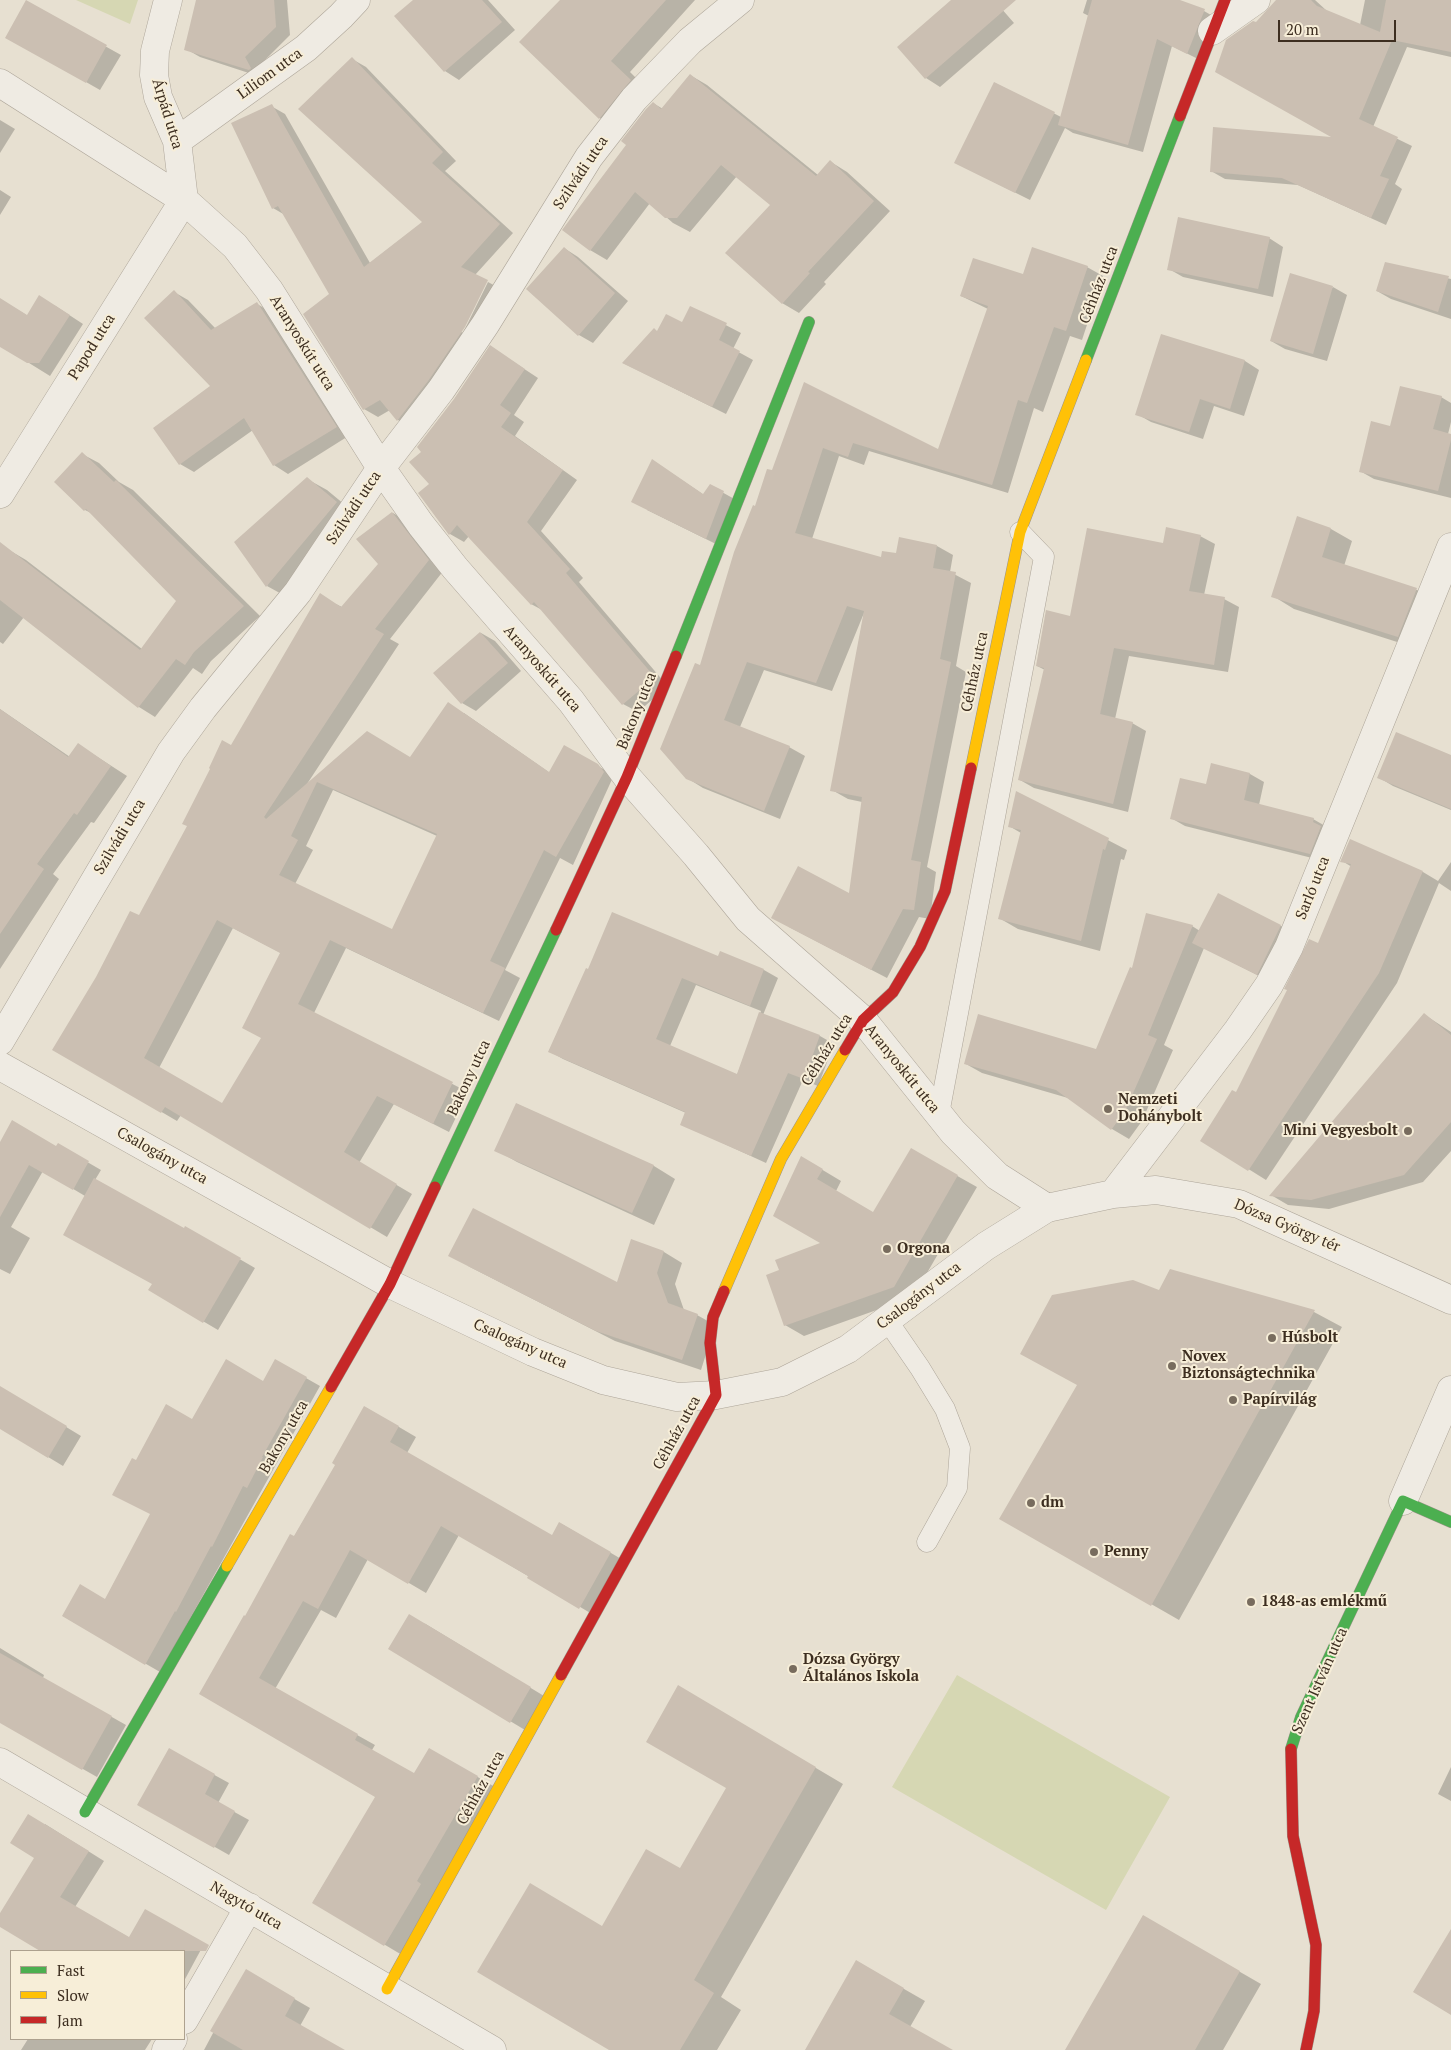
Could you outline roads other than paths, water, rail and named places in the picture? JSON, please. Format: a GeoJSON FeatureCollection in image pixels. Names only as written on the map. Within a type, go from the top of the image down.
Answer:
{"type":"FeatureCollection","features":[{"type":"Feature","properties":{"kind":"street","name":"Árpád utca"},"geometry":{"type":"LineString","coordinates":[[168,0],[155,51],[154,75],[158,97],[177,141],[184,200]]}},
{"type":"Feature","properties":{"kind":"street","name":"Liliom utca"},"geometry":{"type":"LineString","coordinates":[[177,141],[306,48],[356,0]]}},
{"type":"Feature","properties":{"kind":"street","name":"Szilvádi utca"},"geometry":{"type":"LineString","coordinates":[[0,1041],[171,752],[203,708],[298,592],[380,468],[441,390],[485,325],[589,157],[634,99],[690,41],[740,0]]}},
{"type":"Feature","properties":{"kind":"street","name":"Céhház utca"},"geometry":{"type":"LineString","coordinates":[[388,1989],[716,1394],[710,1343],[713,1316],[780,1159],[818,1091],[863,1020],[893,992],[920,947],[945,891],[1020,532],[1212,31],[1226,0]]}},
{"type":"Feature","properties":{"kind":"street"},"geometry":{"type":"LineString","coordinates":[[1212,31],[1256,0]]}},
{"type":"Feature","properties":{"kind":"street","name":"Aranyoskút utca"},"geometry":{"type":"LineString","coordinates":[[0,83],[184,200],[235,246],[269,290],[380,468],[450,560],[571,701],[627,777],[696,855],[748,919],[863,1020],[952,1132],[997,1176],[1046,1208]]}},
{"type":"Feature","properties":{"kind":"street","name":"Papod utca"},"geometry":{"type":"LineString","coordinates":[[0,494],[184,200]]}},
{"type":"Feature","properties":{"kind":"street","name":"Bakony utca"},"geometry":{"type":"LineString","coordinates":[[85,1812],[390,1284],[627,777],[809,322]]}},
{"type":"Feature","properties":{"kind":"street","name":"Sarló utca"},"geometry":{"type":"LineString","coordinates":[[1113,1194],[1238,1030],[1269,985],[1289,947],[1451,547]]}},
{"type":"Feature","properties":{"kind":"street","name":"Csalogány utca"},"geometry":{"type":"LineString","coordinates":[[0,1066],[390,1284],[533,1352],[602,1380],[677,1397],[716,1394],[782,1382],[848,1349],[986,1246],[1046,1208]]}},
{"type":"Feature","properties":{"kind":"street","name":"Dózsa György tér"},"geometry":{"type":"LineString","coordinates":[[1113,1194],[1156,1190],[1239,1204],[1451,1300]]}},
{"type":"Feature","properties":{"kind":"street"},"geometry":{"type":"LineString","coordinates":[[1046,1208],[1113,1194]]}},
{"type":"Feature","properties":{"kind":"street","name":"Szent István utca"},"geometry":{"type":"LineString","coordinates":[[1306,2050],[1314,2011],[1316,1945],[1293,1836],[1291,1750],[1301,1717],[1403,1501],[1451,1390]]}},
{"type":"Feature","properties":{"kind":"street"},"geometry":{"type":"LineString","coordinates":[[1403,1501],[1451,1522]]}},
{"type":"Feature","properties":{"kind":"street","name":"Nagytó utca"},"geometry":{"type":"LineString","coordinates":[[0,1762],[492,2050]]}},
{"type":"Feature","properties":{"kind":"street"},"geometry":{"type":"LineString","coordinates":[[185,2018],[249,1907]]}},
{"type":"Feature","properties":{"kind":"lane"},"geometry":{"type":"LineString","coordinates":[[938,1114],[1044,556],[1020,532]]}},
{"type":"Feature","properties":{"kind":"lane"},"geometry":{"type":"LineString","coordinates":[[887,1320],[945,1409],[960,1448],[957,1488],[927,1542]]}},
{"type":"Feature","properties":{"kind":"place","name":"Nemzeti Dohánybolt"},"geometry":{"type":"Point","coordinates":[1108,1109]}},
{"type":"Feature","properties":{"kind":"place","name":"Mini Vegyesbolt"},"geometry":{"type":"Point","coordinates":[1408,1131]}},
{"type":"Feature","properties":{"kind":"place","name":"Orgona"},"geometry":{"type":"Point","coordinates":[887,1249]}},
{"type":"Feature","properties":{"kind":"place","name":"Húsbolt"},"geometry":{"type":"Point","coordinates":[1272,1338]}},
{"type":"Feature","properties":{"kind":"place","name":"Novex Biztonságtechnika"},"geometry":{"type":"Point","coordinates":[1172,1366]}},
{"type":"Feature","properties":{"kind":"place","name":"Papírvilág"},"geometry":{"type":"Point","coordinates":[1233,1400]}},
{"type":"Feature","properties":{"kind":"place","name":"dm"},"geometry":{"type":"Point","coordinates":[1031,1503]}},
{"type":"Feature","properties":{"kind":"place","name":"Penny"},"geometry":{"type":"Point","coordinates":[1094,1552]}},
{"type":"Feature","properties":{"kind":"place","name":"1848-as emlékmű"},"geometry":{"type":"Point","coordinates":[1251,1602]}},
{"type":"Feature","properties":{"kind":"place","name":"Dózsa György Általános Iskola"},"geometry":{"type":"Point","coordinates":[793,1669]}}]}
